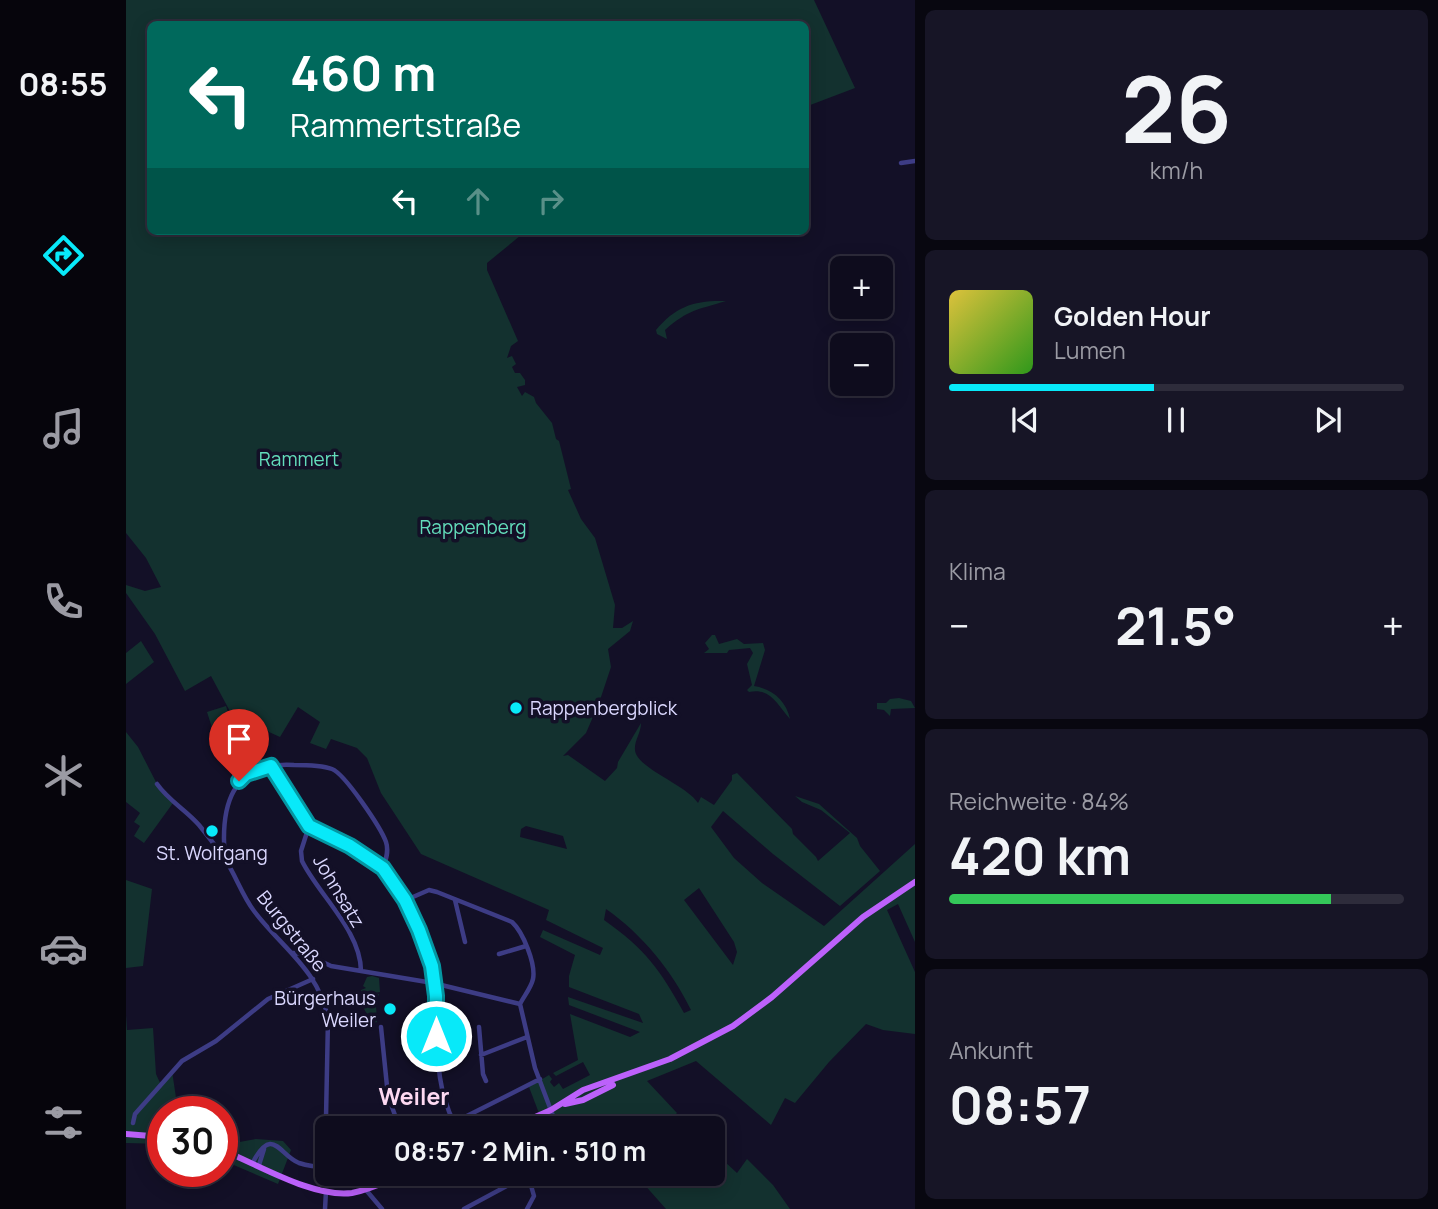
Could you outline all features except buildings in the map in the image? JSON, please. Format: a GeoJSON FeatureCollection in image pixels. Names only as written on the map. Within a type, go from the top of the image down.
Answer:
{"type":"FeatureCollection","features":[{"type":"Feature","properties":{"kind":"main road"},"geometry":{"type":"LineString","coordinates":[[537,1116],[559,1105],[583,1100],[688,1051],[733,1026],[863,917],[915,882]]}},
{"type":"Feature","properties":{"kind":"main road"},"geometry":{"type":"LineString","coordinates":[[126,1134],[147,1136]]}},
{"type":"Feature","properties":{"kind":"main road"},"geometry":{"type":"LineString","coordinates":[[238,1157],[290,1180],[326,1191],[348,1193],[375,1186]]}},
{"type":"Feature","properties":{"kind":"street"},"geometry":{"type":"LineString","coordinates":[[901,163],[915,161]]}},
{"type":"Feature","properties":{"kind":"street"},"geometry":{"type":"LineString","coordinates":[[225,860],[222,829],[234,791],[246,774],[271,766],[306,765],[332,769],[342,776],[386,843],[387,856],[383,868]]}},
{"type":"Feature","properties":{"kind":"street"},"geometry":{"type":"LineString","coordinates":[[271,766],[309,826],[350,846],[383,868],[405,900],[432,966],[436,996],[436,1056],[446,1107],[450,1116]]}},
{"type":"Feature","properties":{"kind":"street","name":"Burgstraße"},"geometry":{"type":"LineString","coordinates":[[157,784],[173,803],[197,822],[225,860],[254,911],[293,953],[313,979],[325,1002],[328,1019],[327,1116]]}},
{"type":"Feature","properties":{"kind":"street","name":"Johnsatz"},"geometry":{"type":"LineString","coordinates":[[309,826],[300,851],[302,861],[342,920],[359,955],[361,971]]}},
{"type":"Feature","properties":{"kind":"street"},"geometry":{"type":"LineString","coordinates":[[405,900],[429,890],[512,922],[523,935],[534,974],[520,1004],[527,1037],[553,1116]]}},
{"type":"Feature","properties":{"kind":"street"},"geometry":{"type":"LineString","coordinates":[[455,900],[465,942]]}},
{"type":"Feature","properties":{"kind":"street"},"geometry":{"type":"LineString","coordinates":[[499,954],[526,946]]}},
{"type":"Feature","properties":{"kind":"street"},"geometry":{"type":"LineString","coordinates":[[293,953],[306,954],[331,966],[433,983],[520,1004]]}},
{"type":"Feature","properties":{"kind":"street"},"geometry":{"type":"LineString","coordinates":[[133,1123],[135,1114],[182,1061],[216,1041],[268,999],[313,979]]}},
{"type":"Feature","properties":{"kind":"street"},"geometry":{"type":"LineString","coordinates":[[380,1027],[388,1096],[395,1116]]}},
{"type":"Feature","properties":{"kind":"street"},"geometry":{"type":"LineString","coordinates":[[479,1027],[486,1081]]}},
{"type":"Feature","properties":{"kind":"street"},"geometry":{"type":"LineString","coordinates":[[481,1055],[527,1037]]}},
{"type":"Feature","properties":{"kind":"street"},"geometry":{"type":"LineString","coordinates":[[468,1116],[540,1079]]}},
{"type":"Feature","properties":{"kind":"street"},"geometry":{"type":"LineString","coordinates":[[256,1164],[264,1148],[271,1144],[278,1145],[298,1162],[315,1165]]}},
{"type":"Feature","properties":{"kind":"street"},"geometry":{"type":"LineString","coordinates":[[464,1209],[504,1186]]}},
{"type":"Feature","properties":{"kind":"street"},"geometry":{"type":"LineString","coordinates":[[527,1209],[534,1196],[531,1186]]}},
{"type":"Feature","properties":{"kind":"street"},"geometry":{"type":"LineString","coordinates":[[366,1190],[382,1209]]}},
{"type":"Feature","properties":{"kind":"street"},"geometry":{"type":"LineString","coordinates":[[325,1209],[326,1191]]}},
{"type":"Feature","properties":{"kind":"green space"},"geometry":{"type":"Polygon","coordinates":[[[126,0],[814,0],[855,88],[809,105],[809,21],[147,21],[147,235],[521,235],[487,263],[487,270],[518,341],[511,346],[507,358],[512,356],[516,364],[512,367],[515,373],[520,373],[525,380],[525,385],[517,387],[522,396],[525,392],[534,397],[552,423],[571,489],[568,490],[581,519],[595,538],[615,605],[613,628],[622,628],[633,621],[630,631],[608,649],[611,667],[586,733],[563,756],[568,755],[605,781],[617,768],[641,723],[635,750],[638,757],[652,770],[684,790],[698,803],[701,797],[714,805],[732,780],[732,775],[737,773],[792,829],[793,834],[818,861],[850,833],[821,810],[795,796],[819,804],[857,838],[860,846],[880,871],[840,906],[723,811],[711,827],[734,858],[762,883],[824,926],[915,844],[915,942],[898,904],[887,910],[915,972],[915,1034],[883,1030],[866,1024],[829,1062],[795,1103],[785,1098],[771,1125],[696,1061],[647,1081],[677,1113],[676,1116],[540,1116],[529,1087],[549,1075],[554,1087],[559,1083],[563,1089],[590,1075],[583,1062],[556,1076],[553,1073],[578,1060],[570,1014],[630,1037],[640,1032],[569,1005],[568,997],[643,1023],[639,1014],[569,987],[575,955],[540,937],[543,930],[600,955],[603,948],[546,920],[549,910],[421,854],[381,793],[367,758],[357,748],[331,739],[326,749],[310,743],[320,722],[298,707],[280,737],[269,732],[259,722],[240,730],[211,676],[185,691],[155,634],[126,593],[126,585],[145,591],[161,587],[146,558],[126,533],[126,0]],[[526,826],[521,829],[520,837],[567,849],[563,836],[526,826]],[[699,888],[684,900],[733,965],[737,952],[734,942],[699,888]],[[606,909],[604,920],[631,941],[650,961],[684,1013],[691,1010],[665,967],[644,942],[606,909]]]}},
{"type":"Feature","properties":{"kind":"green space"},"geometry":{"type":"Polygon","coordinates":[[[726,301],[681,318],[665,330],[667,339],[657,334],[656,330],[663,322],[687,306],[726,301]]]}},
{"type":"Feature","properties":{"kind":"green space"},"geometry":{"type":"Polygon","coordinates":[[[715,635],[719,644],[737,639],[744,644],[763,643],[765,650],[754,686],[777,696],[790,719],[768,695],[747,690],[752,685],[747,664],[753,653],[750,648],[729,650],[727,653],[704,653],[709,649],[705,643],[715,635]]]}},
{"type":"Feature","properties":{"kind":"green space"},"geometry":{"type":"Polygon","coordinates":[[[141,641],[154,662],[126,684],[126,653],[141,641]]]}},
{"type":"Feature","properties":{"kind":"green space"},"geometry":{"type":"Polygon","coordinates":[[[899,698],[911,701],[915,708],[891,709],[890,716],[884,710],[877,709],[877,703],[899,698]]]}},
{"type":"Feature","properties":{"kind":"green space"},"geometry":{"type":"Polygon","coordinates":[[[226,706],[234,731],[215,737],[207,712],[226,706]]]}},
{"type":"Feature","properties":{"kind":"green space"},"geometry":{"type":"Polygon","coordinates":[[[126,732],[138,747],[157,784],[173,803],[144,843],[134,836],[140,826],[134,822],[140,813],[126,802],[126,732]]]}},
{"type":"Feature","properties":{"kind":"green space"},"geometry":{"type":"Polygon","coordinates":[[[126,880],[152,889],[143,966],[126,968],[126,880]]]}},
{"type":"Feature","properties":{"kind":"green space"},"geometry":{"type":"Polygon","coordinates":[[[367,977],[379,978],[380,992],[374,993],[379,994],[376,1005],[377,1022],[372,1024],[361,1003],[361,990],[366,988],[363,986],[367,977]]]}},
{"type":"Feature","properties":{"kind":"green space"},"geometry":{"type":"Polygon","coordinates":[[[126,1015],[127,1030],[153,1028],[156,1074],[161,1085],[172,1071],[176,1096],[147,1096],[147,1144],[126,1143],[126,1015]]]}},
{"type":"Feature","properties":{"kind":"green space"},"geometry":{"type":"Polygon","coordinates":[[[256,1139],[283,1141],[291,1150],[278,1184],[238,1167],[238,1142],[256,1139]]]}},
{"type":"Feature","properties":{"kind":"green space"},"geometry":{"type":"Polygon","coordinates":[[[747,1159],[773,1185],[790,1209],[666,1209],[646,1186],[725,1186],[725,1162],[737,1173],[747,1159]]]}},
{"type":"Feature","properties":{"kind":"place","name":"Rappenbergblick"},"geometry":{"type":"Point","coordinates":[516,708]}},
{"type":"Feature","properties":{"kind":"place","name":"St. Wolfgang"},"geometry":{"type":"Point","coordinates":[212,831]}},
{"type":"Feature","properties":{"kind":"place","name":"Bürgerhaus Weiler"},"geometry":{"type":"Point","coordinates":[390,1009]}},
{"type":"Feature","properties":{"kind":"district","name":"Weiler"},"geometry":{"type":"Point","coordinates":[414,1097]}},
{"type":"Feature","properties":{"kind":"route"},"geometry":{"type":"LineString","coordinates":[[239,781],[246,774],[271,766],[309,826],[350,846],[383,868],[405,900],[432,966],[436,996],[436,1036]]}},
{"type":"Feature","properties":{"kind":"park label","name":"Rammert"},"geometry":{"type":"Point","coordinates":[299,459]}},
{"type":"Feature","properties":{"kind":"park label","name":"Rappenberg"},"geometry":{"type":"Point","coordinates":[473,527]}}]}
